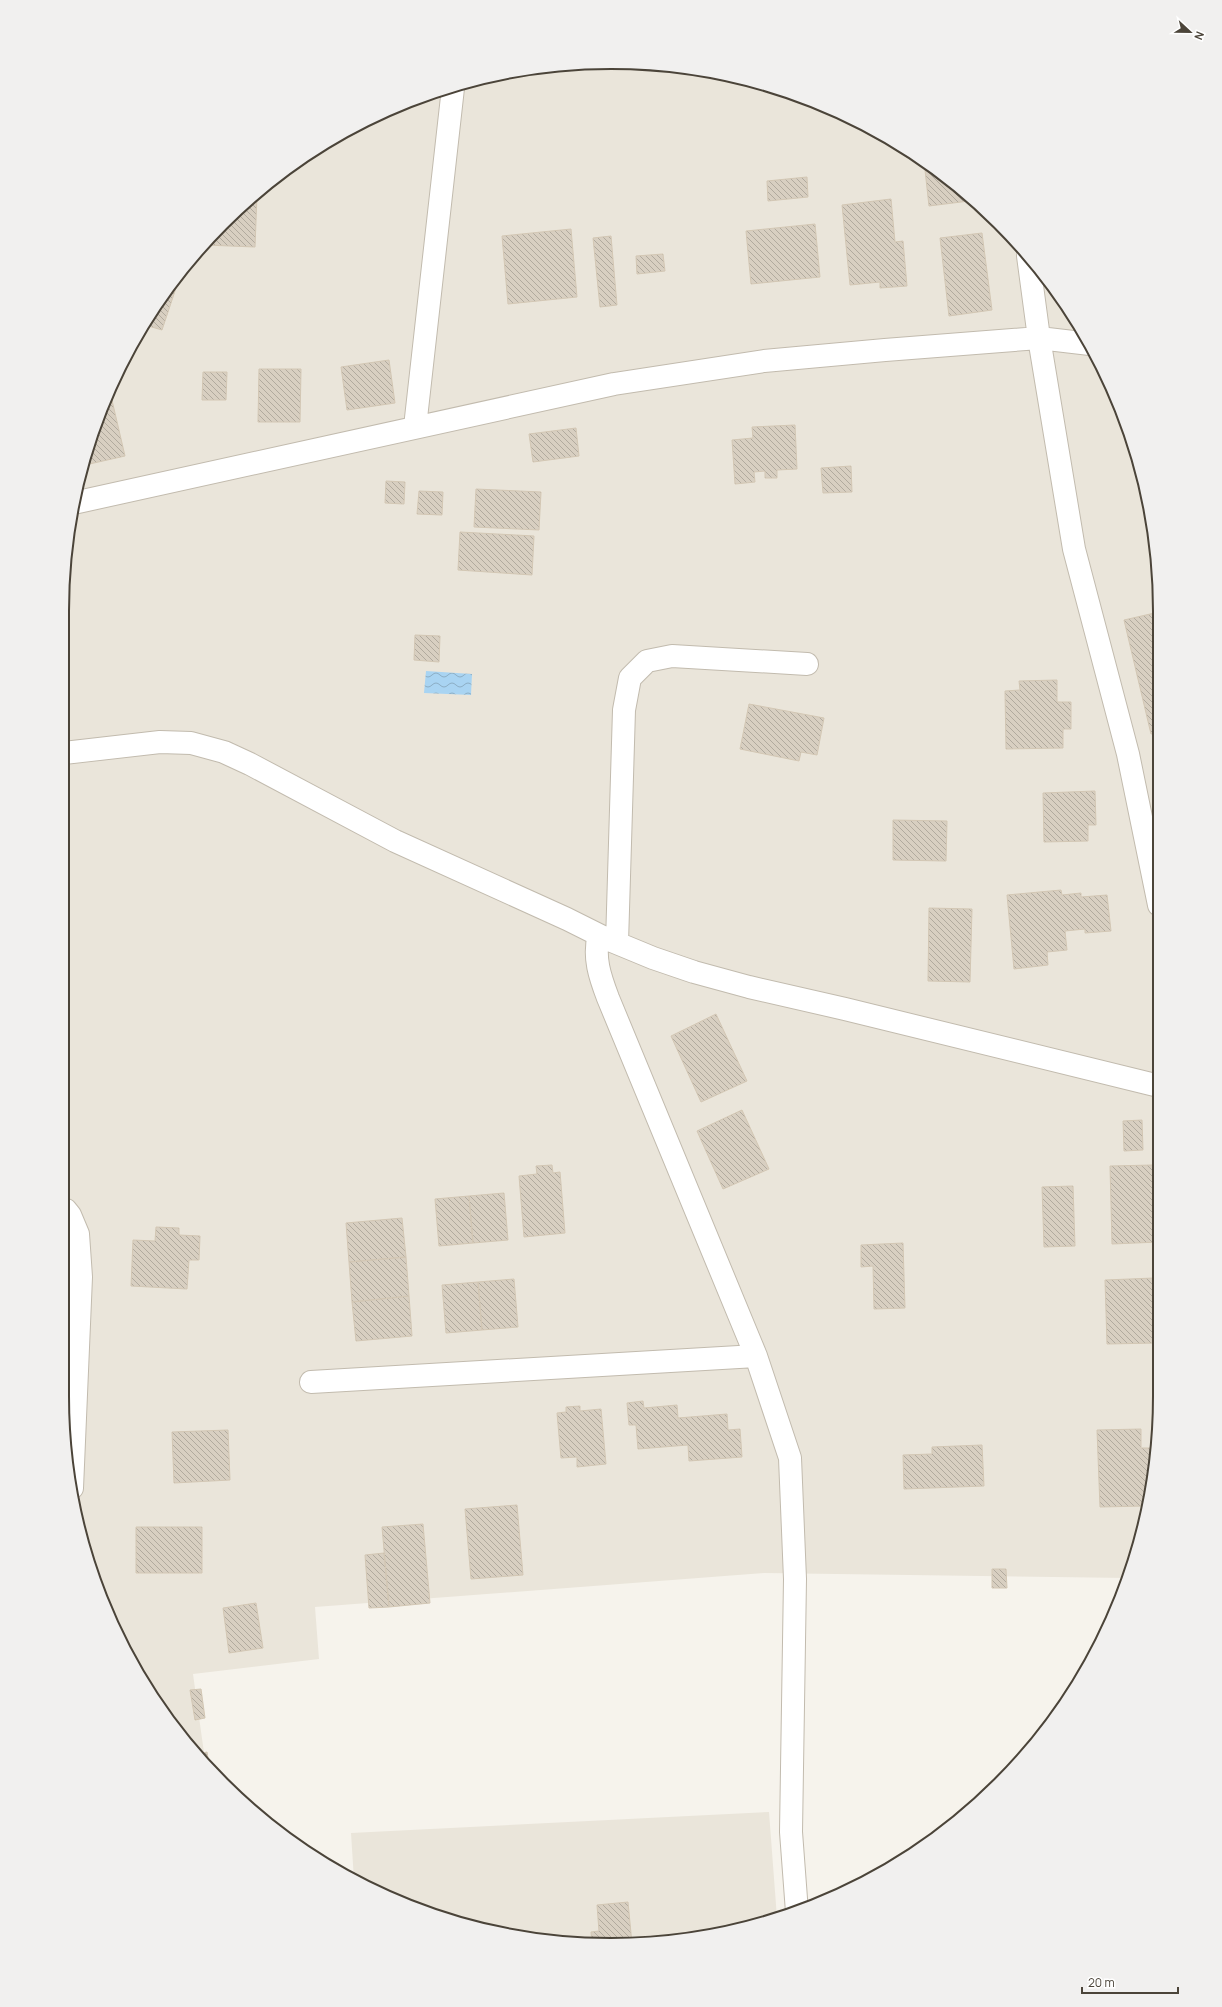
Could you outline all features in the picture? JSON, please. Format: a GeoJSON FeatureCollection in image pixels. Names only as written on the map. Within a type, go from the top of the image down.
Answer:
{"type":"FeatureCollection","features":[{"type":"Feature","properties":{"kind":"street"},"geometry":{"type":"LineString","coordinates":[[415,427],[452,93]]}},
{"type":"Feature","properties":{"kind":"street"},"geometry":{"type":"LineString","coordinates":[[1030,268],[1039,338],[1074,549],[1128,754],[1153,876]]}},
{"type":"Feature","properties":{"kind":"street"},"geometry":{"type":"LineString","coordinates":[[80,502],[614,384],[764,361],[1039,338],[1082,343]]}},
{"type":"Feature","properties":{"kind":"street"},"geometry":{"type":"LineString","coordinates":[[796,1905],[791,1832],[795,1579],[790,1458],[756,1356],[608,998],[598,969],[596,953],[608,939],[624,710],[630,678],[647,661],[672,656],[807,664]]}},
{"type":"Feature","properties":{"kind":"street"},"geometry":{"type":"LineString","coordinates":[[69,752],[160,742],[191,743],[224,752],[250,764],[395,841],[608,939],[694,972],[749,987],[1153,1085]]}},
{"type":"Feature","properties":{"kind":"street"},"geometry":{"type":"LineString","coordinates":[[69,1214],[78,1234],[81,1278],[73,1460]]}},
{"type":"Feature","properties":{"kind":"street"},"geometry":{"type":"LineString","coordinates":[[311,1382],[756,1356]]}},
{"type":"Feature","properties":{"kind":"shaded area"},"geometry":{"type":"Polygon","coordinates":[[[611,69],[646,70],[717,79],[751,87],[818,110],[851,125],[882,142],[912,160],[941,181],[994,228],[1041,281],[1062,310],[1097,371],[1112,404],[1124,437],[1135,471],[1143,505],[1152,576],[1153,611],[1153,1396],[1152,1431],[1143,1502],[1135,1536],[1121,1578],[764,1573],[315,1607],[319,1659],[193,1674],[204,1753],[181,1726],[160,1697],[125,1636],[110,1603],[87,1536],[79,1502],[70,1431],[70,576],[79,505],[87,471],[110,404],[125,371],[160,310],[181,281],[228,228],[281,181],[310,160],[371,125],[404,110],[471,87],[505,79],[576,70],[611,69]]]}},
{"type":"Feature","properties":{"kind":"shaded area"},"geometry":{"type":"Polygon","coordinates":[[[769,1812],[777,1912],[751,1920],[717,1928],[646,1937],[576,1937],[505,1928],[471,1920],[404,1897],[354,1872],[351,1833],[769,1812]]]}},
{"type":"Feature","properties":{"kind":"water"},"geometry":{"type":"Polygon","coordinates":[[[426,671],[472,674],[471,695],[424,693],[426,671]]]}},
{"type":"Feature","properties":{"kind":"building"},"geometry":{"type":"Polygon","coordinates":[[[925,169],[965,201],[929,206],[925,169]]]}},
{"type":"Feature","properties":{"kind":"building"},"geometry":{"type":"Polygon","coordinates":[[[807,177],[808,197],[768,201],[767,181],[807,177]]]}},
{"type":"Feature","properties":{"kind":"building"},"geometry":{"type":"Polygon","coordinates":[[[891,199],[895,242],[903,241],[907,286],[880,288],[880,282],[850,285],[842,205],[891,199]]]}},
{"type":"Feature","properties":{"kind":"building"},"geometry":{"type":"Polygon","coordinates":[[[257,202],[255,247],[212,245],[228,228],[257,202]]]}},
{"type":"Feature","properties":{"kind":"building"},"geometry":{"type":"Polygon","coordinates":[[[815,224],[820,277],[751,284],[746,231],[815,224]]]}},
{"type":"Feature","properties":{"kind":"building"},"geometry":{"type":"Polygon","coordinates":[[[571,229],[577,297],[508,304],[502,236],[571,229]]]}},
{"type":"Feature","properties":{"kind":"building"},"geometry":{"type":"Polygon","coordinates":[[[982,233],[992,310],[949,316],[940,238],[982,233]]]}},
{"type":"Feature","properties":{"kind":"building"},"geometry":{"type":"Polygon","coordinates":[[[611,236],[617,305],[600,307],[593,238],[611,236]]]}},
{"type":"Feature","properties":{"kind":"building"},"geometry":{"type":"Polygon","coordinates":[[[663,254],[665,271],[637,274],[636,256],[663,254]]]}},
{"type":"Feature","properties":{"kind":"building"},"geometry":{"type":"Polygon","coordinates":[[[176,288],[162,330],[150,326],[176,288]]]}},
{"type":"Feature","properties":{"kind":"building"},"geometry":{"type":"Polygon","coordinates":[[[389,360],[395,403],[347,410],[341,367],[389,360]]]}},
{"type":"Feature","properties":{"kind":"building"},"geometry":{"type":"Polygon","coordinates":[[[259,369],[301,369],[300,422],[258,422],[259,369]]]}},
{"type":"Feature","properties":{"kind":"building"},"geometry":{"type":"Polygon","coordinates":[[[203,372],[227,372],[226,400],[202,400],[203,372]]]}},
{"type":"Feature","properties":{"kind":"building"},"geometry":{"type":"Polygon","coordinates":[[[112,400],[125,456],[89,464],[112,400]]]}},
{"type":"Feature","properties":{"kind":"building"},"geometry":{"type":"Polygon","coordinates":[[[795,425],[797,469],[777,470],[777,478],[765,478],[765,471],[754,472],[755,482],[735,484],[732,440],[753,438],[752,427],[795,425]]]}},
{"type":"Feature","properties":{"kind":"building"},"geometry":{"type":"Polygon","coordinates":[[[576,428],[579,456],[533,462],[529,434],[576,428]]]}},
{"type":"Feature","properties":{"kind":"building"},"geometry":{"type":"Polygon","coordinates":[[[851,466],[852,492],[823,493],[821,468],[851,466]]]}},
{"type":"Feature","properties":{"kind":"building"},"geometry":{"type":"Polygon","coordinates":[[[386,481],[405,482],[404,504],[385,503],[386,481]]]}},
{"type":"Feature","properties":{"kind":"building"},"geometry":{"type":"Polygon","coordinates":[[[476,489],[541,492],[539,530],[474,527],[476,489]]]}},
{"type":"Feature","properties":{"kind":"building"},"geometry":{"type":"Polygon","coordinates":[[[419,491],[443,492],[442,515],[417,514],[419,491]]]}},
{"type":"Feature","properties":{"kind":"building"},"geometry":{"type":"Polygon","coordinates":[[[460,532],[534,536],[532,575],[458,570],[460,532]]]}},
{"type":"Feature","properties":{"kind":"building"},"geometry":{"type":"Polygon","coordinates":[[[1153,613],[1153,734],[1151,734],[1124,620],[1153,613]]]}},
{"type":"Feature","properties":{"kind":"building"},"geometry":{"type":"Polygon","coordinates":[[[415,635],[440,636],[439,662],[414,660],[415,635]]]}},
{"type":"Feature","properties":{"kind":"building"},"geometry":{"type":"Polygon","coordinates":[[[1057,680],[1057,702],[1071,702],[1071,729],[1063,729],[1063,748],[1006,749],[1005,691],[1020,690],[1019,681],[1057,680]]]}},
{"type":"Feature","properties":{"kind":"building"},"geometry":{"type":"Polygon","coordinates":[[[749,704],[824,718],[817,755],[801,752],[799,761],[740,749],[749,704]]]}},
{"type":"Feature","properties":{"kind":"building"},"geometry":{"type":"Polygon","coordinates":[[[1095,791],[1096,825],[1088,825],[1088,841],[1044,842],[1043,793],[1095,791]]]}},
{"type":"Feature","properties":{"kind":"building"},"geometry":{"type":"Polygon","coordinates":[[[893,820],[947,821],[946,861],[893,860],[893,820]]]}},
{"type":"Feature","properties":{"kind":"building"},"geometry":{"type":"Polygon","coordinates":[[[1061,890],[1062,895],[1081,893],[1081,897],[1107,895],[1111,931],[1085,933],[1085,929],[1065,931],[1067,950],[1047,952],[1048,965],[1014,969],[1007,895],[1061,890]]]}},
{"type":"Feature","properties":{"kind":"building"},"geometry":{"type":"Polygon","coordinates":[[[929,908],[972,909],[970,982],[928,981],[929,908]]]}},
{"type":"Feature","properties":{"kind":"building"},"geometry":{"type":"Polygon","coordinates":[[[716,1014],[747,1081],[701,1102],[671,1036],[716,1014]]]}},
{"type":"Feature","properties":{"kind":"building"},"geometry":{"type":"Polygon","coordinates":[[[742,1110],[769,1169],[723,1189],[697,1131],[742,1110]]]}},
{"type":"Feature","properties":{"kind":"building"},"geometry":{"type":"Polygon","coordinates":[[[1142,1120],[1143,1150],[1124,1151],[1123,1121],[1142,1120]]]}},
{"type":"Feature","properties":{"kind":"building"},"geometry":{"type":"Polygon","coordinates":[[[552,1165],[553,1173],[560,1172],[565,1233],[524,1237],[519,1176],[537,1174],[536,1166],[552,1165]]]}},
{"type":"Feature","properties":{"kind":"building"},"geometry":{"type":"Polygon","coordinates":[[[1153,1165],[1153,1242],[1112,1244],[1110,1166],[1153,1165]]]}},
{"type":"Feature","properties":{"kind":"building"},"geometry":{"type":"Polygon","coordinates":[[[1073,1186],[1075,1246],[1044,1247],[1042,1187],[1073,1186]]]}},
{"type":"Feature","properties":{"kind":"building"},"geometry":{"type":"Polygon","coordinates":[[[504,1193],[508,1240],[473,1243],[469,1196],[504,1193]]]}},
{"type":"Feature","properties":{"kind":"building"},"geometry":{"type":"Polygon","coordinates":[[[469,1196],[473,1243],[439,1246],[435,1199],[469,1196]]]}},
{"type":"Feature","properties":{"kind":"building"},"geometry":{"type":"Polygon","coordinates":[[[402,1218],[406,1257],[349,1262],[346,1223],[402,1218]]]}},
{"type":"Feature","properties":{"kind":"building"},"geometry":{"type":"Polygon","coordinates":[[[156,1227],[179,1228],[179,1235],[200,1236],[199,1260],[189,1260],[187,1289],[131,1286],[133,1240],[155,1241],[156,1227]]]}},
{"type":"Feature","properties":{"kind":"building"},"geometry":{"type":"Polygon","coordinates":[[[903,1243],[905,1308],[874,1309],[873,1266],[861,1267],[861,1245],[903,1243]]]}},
{"type":"Feature","properties":{"kind":"building"},"geometry":{"type":"Polygon","coordinates":[[[406,1257],[409,1296],[352,1302],[349,1262],[406,1257]]]}},
{"type":"Feature","properties":{"kind":"building"},"geometry":{"type":"Polygon","coordinates":[[[1153,1278],[1153,1343],[1107,1344],[1105,1280],[1153,1278]]]}},
{"type":"Feature","properties":{"kind":"building"},"geometry":{"type":"Polygon","coordinates":[[[514,1279],[518,1327],[482,1330],[478,1282],[514,1279]]]}},
{"type":"Feature","properties":{"kind":"building"},"geometry":{"type":"Polygon","coordinates":[[[478,1282],[482,1330],[446,1333],[442,1285],[478,1282]]]}},
{"type":"Feature","properties":{"kind":"building"},"geometry":{"type":"Polygon","coordinates":[[[409,1296],[412,1336],[356,1341],[352,1302],[409,1296]]]}},
{"type":"Feature","properties":{"kind":"building"},"geometry":{"type":"Polygon","coordinates":[[[643,1401],[644,1408],[677,1405],[678,1418],[727,1414],[728,1430],[740,1429],[742,1457],[689,1461],[688,1445],[638,1449],[636,1425],[629,1425],[627,1403],[643,1401]]]}},
{"type":"Feature","properties":{"kind":"building"},"geometry":{"type":"Polygon","coordinates":[[[580,1406],[580,1411],[601,1409],[606,1464],[577,1467],[577,1457],[561,1458],[557,1413],[566,1412],[566,1407],[580,1406]]]}},
{"type":"Feature","properties":{"kind":"building"},"geometry":{"type":"Polygon","coordinates":[[[1141,1429],[1141,1448],[1150,1448],[1142,1506],[1100,1507],[1097,1430],[1141,1429]]]}},
{"type":"Feature","properties":{"kind":"building"},"geometry":{"type":"Polygon","coordinates":[[[228,1430],[230,1480],[174,1483],[172,1432],[228,1430]]]}},
{"type":"Feature","properties":{"kind":"building"},"geometry":{"type":"Polygon","coordinates":[[[982,1445],[984,1486],[904,1489],[903,1455],[932,1454],[932,1447],[982,1445]]]}},
{"type":"Feature","properties":{"kind":"building"},"geometry":{"type":"Polygon","coordinates":[[[517,1505],[523,1575],[471,1579],[465,1509],[517,1505]]]}},
{"type":"Feature","properties":{"kind":"building"},"geometry":{"type":"Polygon","coordinates":[[[423,1524],[430,1603],[389,1607],[382,1527],[423,1524]]]}},
{"type":"Feature","properties":{"kind":"building"},"geometry":{"type":"Polygon","coordinates":[[[136,1527],[202,1527],[202,1573],[136,1573],[136,1527]]]}},
{"type":"Feature","properties":{"kind":"building"},"geometry":{"type":"Polygon","coordinates":[[[384,1553],[389,1607],[369,1608],[365,1555],[384,1553]]]}},
{"type":"Feature","properties":{"kind":"building"},"geometry":{"type":"Polygon","coordinates":[[[992,1569],[1006,1569],[1007,1588],[992,1588],[992,1569]]]}},
{"type":"Feature","properties":{"kind":"building"},"geometry":{"type":"Polygon","coordinates":[[[256,1603],[263,1648],[229,1653],[223,1608],[256,1603]]]}},
{"type":"Feature","properties":{"kind":"building"},"geometry":{"type":"Polygon","coordinates":[[[201,1689],[205,1718],[195,1720],[190,1690],[201,1689]]]}},
{"type":"Feature","properties":{"kind":"building"},"geometry":{"type":"Polygon","coordinates":[[[628,1902],[631,1937],[591,1937],[591,1932],[599,1931],[597,1905],[628,1902]]]}}]}
